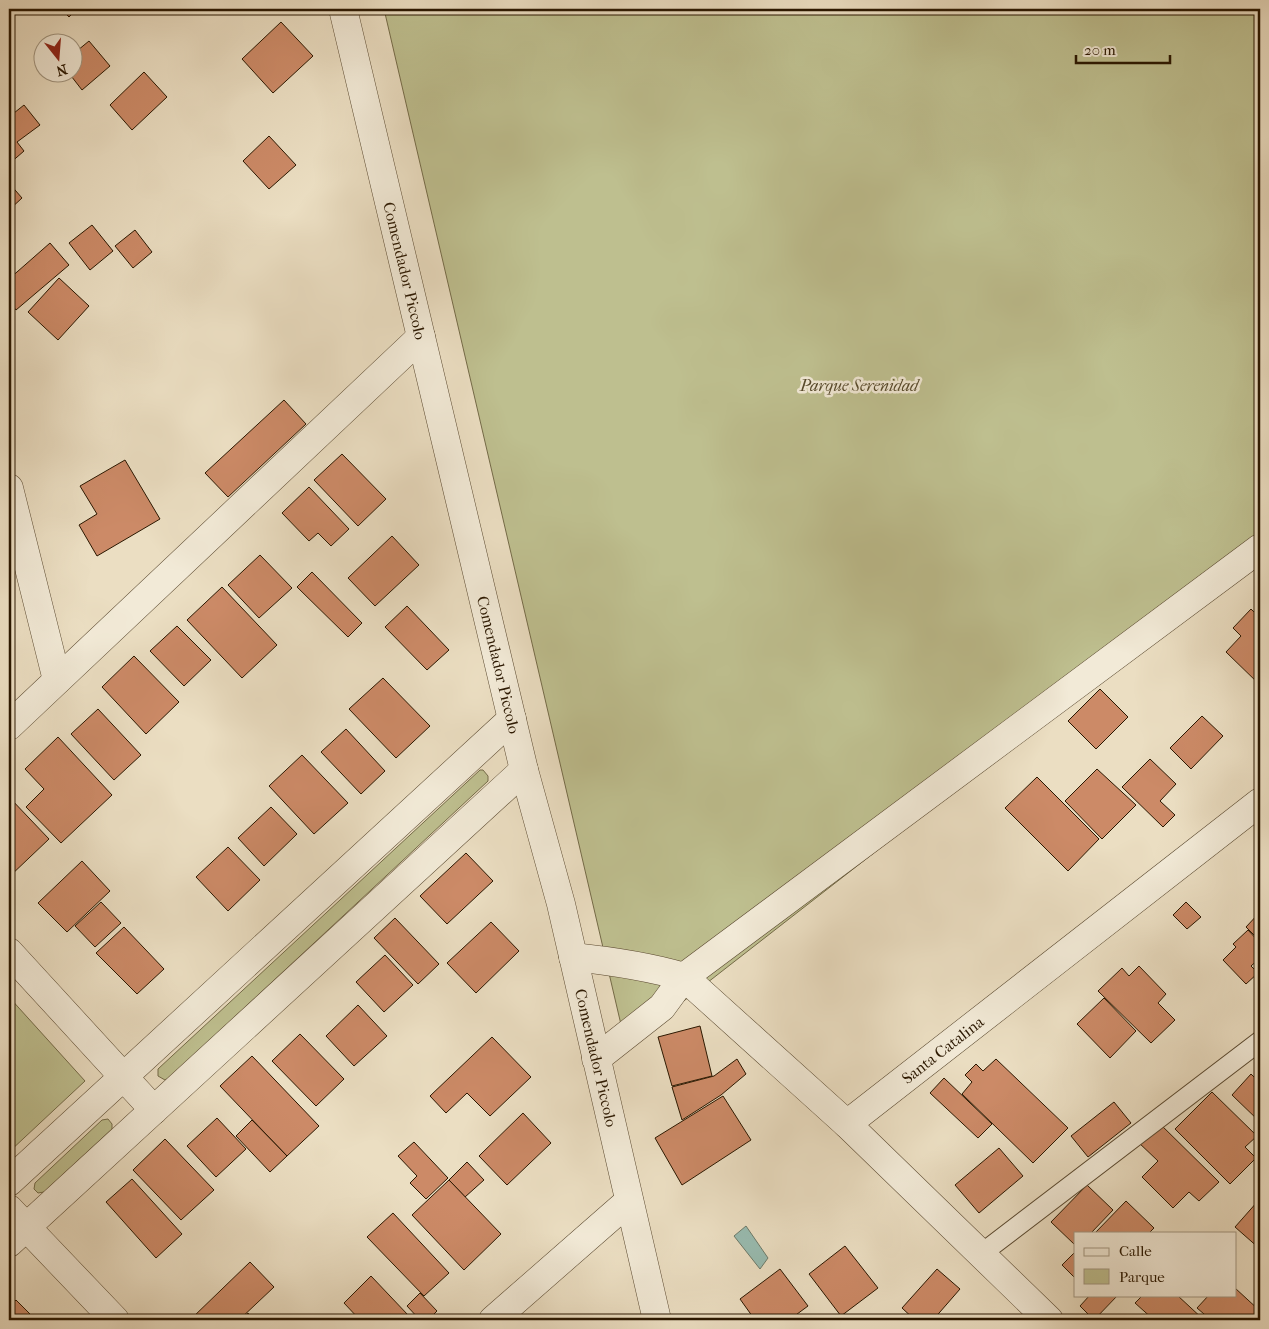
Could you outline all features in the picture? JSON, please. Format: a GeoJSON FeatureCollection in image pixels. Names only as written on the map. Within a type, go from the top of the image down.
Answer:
{"type":"FeatureCollection","features":[{"type":"Feature","properties":{"kind":"street","name":"Comendador Piccolo"},"geometry":{"type":"LineString","coordinates":[[343,9],[524,770],[561,904],[656,1320]]}},
{"type":"Feature","properties":{"kind":"street"},"geometry":{"type":"LineString","coordinates":[[9,726],[421,337]]}},
{"type":"Feature","properties":{"kind":"street"},"geometry":{"type":"LineString","coordinates":[[9,488],[57,680]]}},
{"type":"Feature","properties":{"kind":"street"},"geometry":{"type":"LineString","coordinates":[[596,1059],[662,1007],[684,977],[1260,548]]}},
{"type":"Feature","properties":{"kind":"street"},"geometry":{"type":"LineString","coordinates":[[9,1182],[512,719]]}},
{"type":"Feature","properties":{"kind":"street"},"geometry":{"type":"LineString","coordinates":[[115,1320],[14,1226],[154,1110],[524,770]]}},
{"type":"Feature","properties":{"kind":"street","name":"Santa Catalina"},"geometry":{"type":"LineString","coordinates":[[848,1124],[1260,802]]}},
{"type":"Feature","properties":{"kind":"street"},"geometry":{"type":"LineString","coordinates":[[9,952],[154,1110]]}},
{"type":"Feature","properties":{"kind":"street"},"geometry":{"type":"LineString","coordinates":[[573,957],[610,960],[654,968],[684,977],[848,1124],[1049,1320]]}},
{"type":"Feature","properties":{"kind":"street"},"geometry":{"type":"LineString","coordinates":[[493,1320],[629,1201]]}},
{"type":"Feature","properties":{"kind":"lane"},"geometry":{"type":"LineString","coordinates":[[981,1254],[1260,1042]]}},
{"type":"Feature","properties":{"kind":"green space","name":"Parque Serenidad"},"geometry":{"type":"Polygon","coordinates":[[[384,9],[1260,9],[1260,552],[626,1046],[384,9]]]}},
{"type":"Feature","properties":{"kind":"green space"},"geometry":{"type":"Polygon","coordinates":[[[480,770],[483,770],[488,776],[488,781],[169,1078],[165,1080],[158,1076],[158,1069],[480,770]]]}},
{"type":"Feature","properties":{"kind":"green space"},"geometry":{"type":"Polygon","coordinates":[[[9,997],[85,1081],[9,1152],[9,997]]]}},
{"type":"Feature","properties":{"kind":"green space"},"geometry":{"type":"Polygon","coordinates":[[[108,1119],[112,1124],[112,1129],[44,1192],[38,1193],[34,1189],[35,1183],[102,1120],[108,1119]]]}},
{"type":"Feature","properties":{"kind":"water"},"geometry":{"type":"Polygon","coordinates":[[[746,1226],[768,1258],[760,1269],[734,1236],[746,1226]]]}},
{"type":"Feature","properties":{"kind":"building"},"geometry":{"type":"Polygon","coordinates":[[[61,9],[77,9],[69,17],[61,9]]]}},
{"type":"Feature","properties":{"kind":"building"},"geometry":{"type":"Polygon","coordinates":[[[281,22],[313,56],[273,93],[242,59],[281,22]]]}},
{"type":"Feature","properties":{"kind":"building"},"geometry":{"type":"Polygon","coordinates":[[[89,41],[110,66],[82,90],[76,82],[82,82],[82,47],[89,41]]]}},
{"type":"Feature","properties":{"kind":"building"},"geometry":{"type":"Polygon","coordinates":[[[144,72],[167,97],[132,130],[110,105],[144,72]]]}},
{"type":"Feature","properties":{"kind":"building"},"geometry":{"type":"Polygon","coordinates":[[[24,105],[40,125],[17,142],[24,151],[9,164],[9,117],[24,105]]]}},
{"type":"Feature","properties":{"kind":"building"},"geometry":{"type":"Polygon","coordinates":[[[269,136],[296,165],[269,189],[243,161],[269,136]]]}},
{"type":"Feature","properties":{"kind":"building"},"geometry":{"type":"Polygon","coordinates":[[[9,183],[22,198],[9,210],[9,183]]]}},
{"type":"Feature","properties":{"kind":"building"},"geometry":{"type":"Polygon","coordinates":[[[92,225],[113,251],[90,270],[69,243],[92,225]]]}},
{"type":"Feature","properties":{"kind":"building"},"geometry":{"type":"Polygon","coordinates":[[[135,230],[152,252],[133,268],[115,246],[135,230]]]}},
{"type":"Feature","properties":{"kind":"building"},"geometry":{"type":"Polygon","coordinates":[[[50,243],[69,265],[16,310],[9,301],[9,279],[50,243]]]}},
{"type":"Feature","properties":{"kind":"building"},"geometry":{"type":"Polygon","coordinates":[[[59,278],[89,306],[58,340],[28,312],[59,278]]]}},
{"type":"Feature","properties":{"kind":"building"},"geometry":{"type":"Polygon","coordinates":[[[284,400],[306,424],[228,497],[205,473],[284,400]]]}},
{"type":"Feature","properties":{"kind":"building"},"geometry":{"type":"Polygon","coordinates":[[[342,454],[386,499],[358,526],[314,480],[342,454]]]}},
{"type":"Feature","properties":{"kind":"building"},"geometry":{"type":"Polygon","coordinates":[[[125,460],[160,519],[97,556],[79,525],[97,514],[80,486],[125,460]]]}},
{"type":"Feature","properties":{"kind":"building"},"geometry":{"type":"Polygon","coordinates":[[[309,487],[349,529],[331,546],[318,533],[309,541],[282,513],[309,487]]]}},
{"type":"Feature","properties":{"kind":"building"},"geometry":{"type":"Polygon","coordinates":[[[392,536],[419,565],[375,606],[348,578],[392,536]]]}},
{"type":"Feature","properties":{"kind":"building"},"geometry":{"type":"Polygon","coordinates":[[[260,555],[292,588],[259,618],[228,585],[260,555]]]}},
{"type":"Feature","properties":{"kind":"building"},"geometry":{"type":"Polygon","coordinates":[[[1260,564],[1260,578],[1253,569],[1260,564]]]}},
{"type":"Feature","properties":{"kind":"building"},"geometry":{"type":"Polygon","coordinates":[[[312,572],[362,623],[348,637],[297,587],[312,572]]]}},
{"type":"Feature","properties":{"kind":"building"},"geometry":{"type":"Polygon","coordinates":[[[222,587],[277,645],[242,678],[187,620],[222,587]]]}},
{"type":"Feature","properties":{"kind":"building"},"geometry":{"type":"Polygon","coordinates":[[[407,606],[449,650],[427,670],[385,627],[407,606]]]}},
{"type":"Feature","properties":{"kind":"building"},"geometry":{"type":"Polygon","coordinates":[[[1251,609],[1260,618],[1260,685],[1226,652],[1241,636],[1233,628],[1251,609]]]}},
{"type":"Feature","properties":{"kind":"building"},"geometry":{"type":"Polygon","coordinates":[[[177,626],[211,660],[184,686],[150,651],[177,626]]]}},
{"type":"Feature","properties":{"kind":"building"},"geometry":{"type":"Polygon","coordinates":[[[134,656],[179,702],[146,734],[102,687],[134,656]]]}},
{"type":"Feature","properties":{"kind":"building"},"geometry":{"type":"Polygon","coordinates":[[[383,678],[430,726],[396,758],[349,709],[383,678]]]}},
{"type":"Feature","properties":{"kind":"building"},"geometry":{"type":"Polygon","coordinates":[[[1100,689],[1128,717],[1096,749],[1068,721],[1100,689]]]}},
{"type":"Feature","properties":{"kind":"building"},"geometry":{"type":"Polygon","coordinates":[[[98,709],[141,755],[114,780],[71,734],[98,709]]]}},
{"type":"Feature","properties":{"kind":"building"},"geometry":{"type":"Polygon","coordinates":[[[1202,716],[1223,736],[1191,769],[1170,748],[1202,716]]]}},
{"type":"Feature","properties":{"kind":"building"},"geometry":{"type":"Polygon","coordinates":[[[346,729],[385,771],[361,794],[321,752],[346,729]]]}},
{"type":"Feature","properties":{"kind":"building"},"geometry":{"type":"Polygon","coordinates":[[[58,737],[112,795],[61,843],[26,807],[44,789],[25,769],[58,737]]]}},
{"type":"Feature","properties":{"kind":"building"},"geometry":{"type":"Polygon","coordinates":[[[302,755],[348,803],[314,834],[269,786],[302,755]]]}},
{"type":"Feature","properties":{"kind":"building"},"geometry":{"type":"Polygon","coordinates":[[[1150,759],[1176,784],[1160,801],[1175,815],[1163,827],[1122,787],[1150,759]]]}},
{"type":"Feature","properties":{"kind":"building"},"geometry":{"type":"Polygon","coordinates":[[[1097,769],[1136,805],[1102,839],[1065,801],[1097,769]]]}},
{"type":"Feature","properties":{"kind":"building"},"geometry":{"type":"Polygon","coordinates":[[[1037,777],[1099,839],[1068,871],[1005,808],[1037,777]]]}},
{"type":"Feature","properties":{"kind":"building"},"geometry":{"type":"Polygon","coordinates":[[[9,797],[49,839],[9,877],[9,797]]]}},
{"type":"Feature","properties":{"kind":"building"},"geometry":{"type":"Polygon","coordinates":[[[271,807],[297,834],[264,866],[238,838],[271,807]]]}},
{"type":"Feature","properties":{"kind":"building"},"geometry":{"type":"Polygon","coordinates":[[[228,847],[260,880],[228,911],[196,877],[228,847]]]}},
{"type":"Feature","properties":{"kind":"building"},"geometry":{"type":"Polygon","coordinates":[[[466,853],[493,881],[447,924],[420,896],[466,853]]]}},
{"type":"Feature","properties":{"kind":"building"},"geometry":{"type":"Polygon","coordinates":[[[82,861],[110,891],[67,932],[38,903],[82,861]]]}},
{"type":"Feature","properties":{"kind":"building"},"geometry":{"type":"Polygon","coordinates":[[[101,902],[121,923],[95,947],[75,926],[101,902]]]}},
{"type":"Feature","properties":{"kind":"building"},"geometry":{"type":"Polygon","coordinates":[[[1186,902],[1201,917],[1187,929],[1173,915],[1186,902]]]}},
{"type":"Feature","properties":{"kind":"building"},"geometry":{"type":"Polygon","coordinates":[[[1260,912],[1260,941],[1246,927],[1260,912]]]}},
{"type":"Feature","properties":{"kind":"building"},"geometry":{"type":"Polygon","coordinates":[[[395,918],[439,964],[418,984],[374,938],[395,918]]]}},
{"type":"Feature","properties":{"kind":"building"},"geometry":{"type":"Polygon","coordinates":[[[491,922],[519,951],[476,993],[447,963],[491,922]]]}},
{"type":"Feature","properties":{"kind":"building"},"geometry":{"type":"Polygon","coordinates":[[[124,927],[164,969],[137,994],[96,953],[124,927]]]}},
{"type":"Feature","properties":{"kind":"building"},"geometry":{"type":"Polygon","coordinates":[[[1248,930],[1260,943],[1260,958],[1251,966],[1258,973],[1246,984],[1223,960],[1236,947],[1233,944],[1248,930]]]}},
{"type":"Feature","properties":{"kind":"building"},"geometry":{"type":"Polygon","coordinates":[[[385,955],[413,985],[384,1012],[356,982],[385,955]]]}},
{"type":"Feature","properties":{"kind":"building"},"geometry":{"type":"Polygon","coordinates":[[[1139,966],[1166,994],[1158,1003],[1175,1020],[1151,1043],[1098,991],[1122,968],[1129,976],[1139,966]]]}},
{"type":"Feature","properties":{"kind":"building"},"geometry":{"type":"Polygon","coordinates":[[[1104,998],[1136,1031],[1110,1058],[1077,1024],[1104,998]]]}},
{"type":"Feature","properties":{"kind":"building"},"geometry":{"type":"Polygon","coordinates":[[[358,1005],[387,1036],[354,1066],[326,1036],[358,1005]]]}},
{"type":"Feature","properties":{"kind":"building"},"geometry":{"type":"Polygon","coordinates":[[[700,1026],[712,1076],[672,1086],[658,1037],[700,1026]]]}},
{"type":"Feature","properties":{"kind":"building"},"geometry":{"type":"Polygon","coordinates":[[[300,1034],[344,1079],[316,1106],[272,1061],[300,1034]]]}},
{"type":"Feature","properties":{"kind":"building"},"geometry":{"type":"Polygon","coordinates":[[[492,1037],[531,1077],[490,1116],[467,1093],[446,1113],[430,1096],[492,1037]]]}},
{"type":"Feature","properties":{"kind":"building"},"geometry":{"type":"Polygon","coordinates":[[[252,1056],[319,1126],[287,1156],[220,1086],[252,1056]]]}},
{"type":"Feature","properties":{"kind":"building"},"geometry":{"type":"Polygon","coordinates":[[[737,1059],[746,1074],[721,1095],[682,1120],[672,1087],[714,1076],[737,1059]]]}},
{"type":"Feature","properties":{"kind":"building"},"geometry":{"type":"Polygon","coordinates":[[[996,1059],[1068,1128],[1033,1163],[962,1094],[972,1082],[965,1075],[976,1064],[983,1071],[996,1059]]]}},
{"type":"Feature","properties":{"kind":"building"},"geometry":{"type":"Polygon","coordinates":[[[1251,1074],[1260,1083],[1260,1122],[1232,1095],[1251,1074]]]}},
{"type":"Feature","properties":{"kind":"building"},"geometry":{"type":"Polygon","coordinates":[[[944,1078],[992,1124],[978,1138],[930,1093],[944,1078]]]}},
{"type":"Feature","properties":{"kind":"building"},"geometry":{"type":"Polygon","coordinates":[[[1212,1092],[1257,1136],[1245,1147],[1256,1158],[1230,1184],[1175,1129],[1212,1092]]]}},
{"type":"Feature","properties":{"kind":"building"},"geometry":{"type":"Polygon","coordinates":[[[723,1096],[751,1140],[682,1185],[655,1138],[723,1096]]]}},
{"type":"Feature","properties":{"kind":"building"},"geometry":{"type":"Polygon","coordinates":[[[1114,1102],[1131,1123],[1088,1157],[1071,1136],[1114,1102]]]}},
{"type":"Feature","properties":{"kind":"building"},"geometry":{"type":"Polygon","coordinates":[[[523,1113],[551,1143],[507,1185],[479,1156],[523,1113]]]}},
{"type":"Feature","properties":{"kind":"building"},"geometry":{"type":"Polygon","coordinates":[[[217,1118],[246,1149],[216,1177],[187,1146],[217,1118]]]}},
{"type":"Feature","properties":{"kind":"building"},"geometry":{"type":"Polygon","coordinates":[[[252,1120],[287,1156],[270,1172],[236,1136],[252,1120]]]}},
{"type":"Feature","properties":{"kind":"building"},"geometry":{"type":"Polygon","coordinates":[[[1157,1121],[1219,1182],[1199,1201],[1189,1192],[1173,1208],[1142,1177],[1158,1161],[1137,1141],[1157,1121]]]}},
{"type":"Feature","properties":{"kind":"building"},"geometry":{"type":"Polygon","coordinates":[[[165,1139],[214,1190],[181,1220],[133,1170],[165,1139]]]}},
{"type":"Feature","properties":{"kind":"building"},"geometry":{"type":"Polygon","coordinates":[[[414,1142],[448,1178],[426,1199],[410,1183],[417,1176],[398,1156],[414,1142]]]}},
{"type":"Feature","properties":{"kind":"building"},"geometry":{"type":"Polygon","coordinates":[[[999,1148],[1023,1176],[979,1213],[955,1185],[999,1148]]]}},
{"type":"Feature","properties":{"kind":"building"},"geometry":{"type":"Polygon","coordinates":[[[467,1162],[484,1180],[465,1197],[449,1180],[467,1162]]]}},
{"type":"Feature","properties":{"kind":"building"},"geometry":{"type":"Polygon","coordinates":[[[132,1179],[182,1234],[156,1258],[106,1202],[132,1179]]]}},
{"type":"Feature","properties":{"kind":"building"},"geometry":{"type":"Polygon","coordinates":[[[449,1180],[501,1234],[464,1270],[412,1215],[449,1180]]]}},
{"type":"Feature","properties":{"kind":"building"},"geometry":{"type":"Polygon","coordinates":[[[1087,1185],[1113,1210],[1092,1232],[1074,1232],[1074,1244],[1051,1222],[1087,1185]]]}},
{"type":"Feature","properties":{"kind":"building"},"geometry":{"type":"Polygon","coordinates":[[[1126,1201],[1154,1228],[1150,1232],[1096,1232],[1126,1201]]]}},
{"type":"Feature","properties":{"kind":"building"},"geometry":{"type":"Polygon","coordinates":[[[1258,1201],[1260,1204],[1260,1249],[1235,1227],[1258,1201]]]}},
{"type":"Feature","properties":{"kind":"building"},"geometry":{"type":"Polygon","coordinates":[[[393,1213],[449,1273],[424,1296],[367,1237],[393,1213]]]}},
{"type":"Feature","properties":{"kind":"building"},"geometry":{"type":"Polygon","coordinates":[[[845,1246],[878,1288],[841,1316],[809,1274],[845,1246]]]}},
{"type":"Feature","properties":{"kind":"building"},"geometry":{"type":"Polygon","coordinates":[[[1074,1253],[1074,1277],[1062,1265],[1074,1253]]]}},
{"type":"Feature","properties":{"kind":"building"},"geometry":{"type":"Polygon","coordinates":[[[250,1262],[274,1287],[239,1320],[194,1320],[192,1318],[250,1262]]]}},
{"type":"Feature","properties":{"kind":"building"},"geometry":{"type":"Polygon","coordinates":[[[780,1269],[808,1306],[789,1320],[755,1320],[740,1299],[780,1269]]]}},
{"type":"Feature","properties":{"kind":"building"},"geometry":{"type":"Polygon","coordinates":[[[937,1269],[960,1289],[933,1320],[915,1320],[902,1308],[937,1269]]]}},
{"type":"Feature","properties":{"kind":"building"},"geometry":{"type":"Polygon","coordinates":[[[371,1276],[408,1315],[402,1320],[360,1320],[344,1303],[371,1276]]]}},
{"type":"Feature","properties":{"kind":"building"},"geometry":{"type":"Polygon","coordinates":[[[1236,1289],[1260,1311],[1260,1320],[1211,1320],[1197,1308],[1208,1296],[1236,1296],[1236,1289]]]}},
{"type":"Feature","properties":{"kind":"building"},"geometry":{"type":"Polygon","coordinates":[[[420,1293],[437,1311],[428,1320],[420,1320],[407,1306],[420,1293]]]}},
{"type":"Feature","properties":{"kind":"building"},"geometry":{"type":"Polygon","coordinates":[[[1089,1296],[1117,1296],[1094,1320],[1080,1306],[1089,1296]]]}},
{"type":"Feature","properties":{"kind":"building"},"geometry":{"type":"Polygon","coordinates":[[[1142,1296],[1178,1296],[1204,1320],[1154,1320],[1135,1303],[1142,1296]]]}},
{"type":"Feature","properties":{"kind":"building"},"geometry":{"type":"Polygon","coordinates":[[[16,1300],[36,1320],[9,1320],[9,1307],[16,1300]]]}},
{"type":"Feature","properties":{"kind":"building"},"geometry":{"type":"Polygon","coordinates":[[[248,1313],[255,1320],[240,1320],[248,1313]]]}}]}
